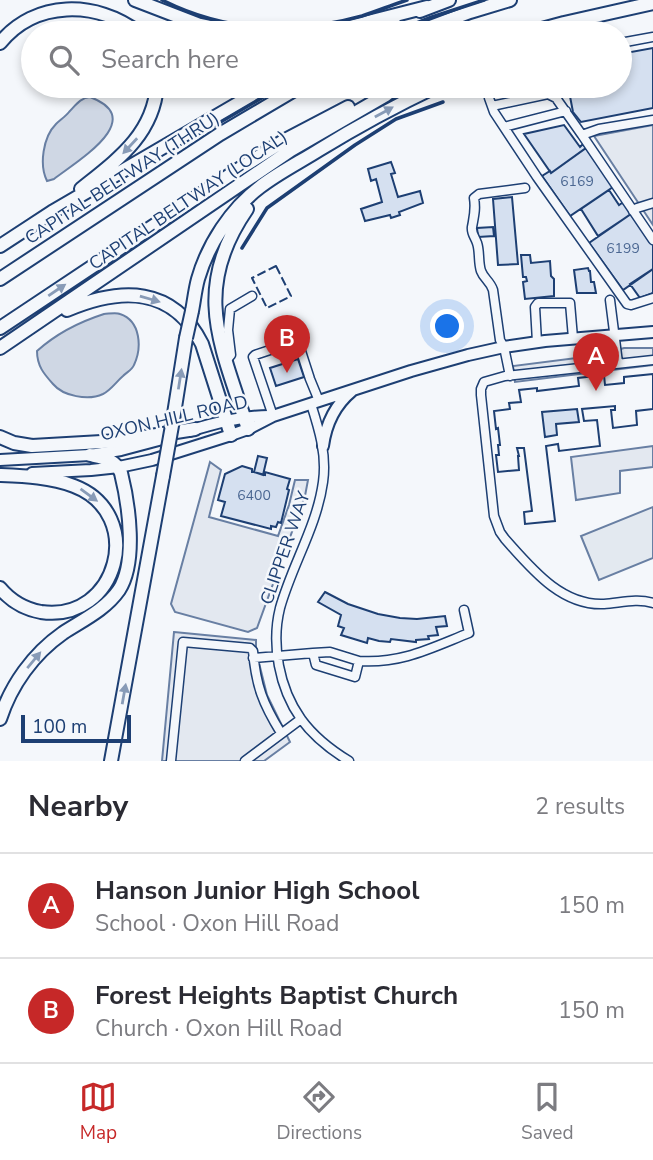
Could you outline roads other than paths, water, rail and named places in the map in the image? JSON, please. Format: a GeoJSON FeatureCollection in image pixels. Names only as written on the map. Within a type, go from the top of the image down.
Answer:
{"type":"FeatureCollection","features":[{"type":"Feature","properties":{"kind":"highway"},"geometry":{"type":"LineString","coordinates":[[135,0],[192,21]]}},
{"type":"Feature","properties":{"kind":"highway"},"geometry":{"type":"LineString","coordinates":[[398,21],[449,0]]}},
{"type":"Feature","properties":{"kind":"highway"},"geometry":{"type":"LineString","coordinates":[[446,21],[510,0]]}},
{"type":"Feature","properties":{"kind":"highway"},"geometry":{"type":"LineString","coordinates":[[0,43],[25,17],[49,5],[65,2],[83,2],[99,6],[125,21]]}},
{"type":"Feature","properties":{"kind":"highway"},"geometry":{"type":"LineString","coordinates":[[574,21],[653,4]]}},
{"type":"Feature","properties":{"kind":"highway"},"geometry":{"type":"LineString","coordinates":[[598,21],[653,4]]}},
{"type":"Feature","properties":{"kind":"highway"},"geometry":{"type":"LineString","coordinates":[[374,21],[427,8]]}},
{"type":"Feature","properties":{"kind":"highway"},"geometry":{"type":"LineString","coordinates":[[52,212],[130,147],[143,131],[156,98]]}},
{"type":"Feature","properties":{"kind":"highway"},"geometry":{"type":"LineString","coordinates":[[0,246],[117,175],[235,98]]}},
{"type":"Feature","properties":{"kind":"highway","name":"CAPITAL BELTWAY (THRU)"},"geometry":{"type":"LineString","coordinates":[[0,279],[209,141],[281,98]]}},
{"type":"Feature","properties":{"kind":"highway"},"geometry":{"type":"LineString","coordinates":[[0,328],[285,140],[369,98]]}},
{"type":"Feature","properties":{"kind":"highway","name":"CAPITAL BELTWAY (LOCAL)"},"geometry":{"type":"LineString","coordinates":[[0,348],[291,150],[381,98]]}},
{"type":"Feature","properties":{"kind":"highway"},"geometry":{"type":"LineString","coordinates":[[111,761],[186,338],[198,280],[213,243],[243,202],[261,186],[362,124],[413,98]]}},
{"type":"Feature","properties":{"kind":"highway"},"geometry":{"type":"LineString","coordinates":[[246,423],[225,362],[218,331],[215,304],[219,268],[235,227],[248,208],[296,164]]}},
{"type":"Feature","properties":{"kind":"highway"},"geometry":{"type":"LineString","coordinates":[[38,323],[89,301],[124,294],[140,295],[168,305],[181,314],[196,332],[231,436]]}},
{"type":"Feature","properties":{"kind":"highway"},"geometry":{"type":"LineString","coordinates":[[0,437],[32,446],[119,441],[195,429]]}},
{"type":"Feature","properties":{"kind":"highway"},"geometry":{"type":"LineString","coordinates":[[0,719],[19,679],[46,646],[109,602],[120,589],[126,575],[131,548],[123,480],[119,467],[114,462],[90,455]]}},
{"type":"Feature","properties":{"kind":"highway"},"geometry":{"type":"LineString","coordinates":[[0,475],[59,481],[81,490],[101,504],[114,528],[117,543],[112,573],[94,597],[81,606],[65,612],[34,611],[17,603],[0,588]]}},
{"type":"Feature","properties":{"kind":"main road","name":"OXON HILL ROAD"},"geometry":{"type":"LineString","coordinates":[[0,460],[90,455],[141,446],[226,420],[246,423],[447,360],[505,347],[653,332]]}},
{"type":"Feature","properties":{"kind":"main road"},"geometry":{"type":"LineString","coordinates":[[323,446],[330,419],[354,389]]}},
{"type":"Feature","properties":{"kind":"main road","name":"OXON HILL ROAD"},"geometry":{"type":"LineString","coordinates":[[0,475],[119,467],[231,436],[246,423]]}},
{"type":"Feature","properties":{"kind":"street"},"geometry":{"type":"LineString","coordinates":[[632,41],[653,37]]}},
{"type":"Feature","properties":{"kind":"street"},"geometry":{"type":"LineString","coordinates":[[489,98],[504,127],[537,177],[626,304],[653,298]]}},
{"type":"Feature","properties":{"kind":"street"},"geometry":{"type":"LineString","coordinates":[[492,106],[529,98]]}},
{"type":"Feature","properties":{"kind":"street"},"geometry":{"type":"LineString","coordinates":[[557,98],[653,240]]}},
{"type":"Feature","properties":{"kind":"street"},"geometry":{"type":"LineString","coordinates":[[504,127],[566,111]]}},
{"type":"Feature","properties":{"kind":"street"},"geometry":{"type":"LineString","coordinates":[[582,135],[599,129],[653,120]]}},
{"type":"Feature","properties":{"kind":"street"},"geometry":{"type":"LineString","coordinates":[[510,376],[505,347],[500,340],[493,290],[480,270],[478,244],[473,236],[476,210],[474,198],[479,194],[525,188]]}},
{"type":"Feature","properties":{"kind":"street"},"geometry":{"type":"LineString","coordinates":[[633,211],[653,203]]}},
{"type":"Feature","properties":{"kind":"street"},"geometry":{"type":"LineString","coordinates":[[225,362],[231,355],[228,330],[230,309],[252,296]]}},
{"type":"Feature","properties":{"kind":"street"},"geometry":{"type":"LineString","coordinates":[[610,300],[618,363]]}},
{"type":"Feature","properties":{"kind":"street"},"geometry":{"type":"LineString","coordinates":[[537,342],[535,307],[538,303],[570,303],[573,338]]}},
{"type":"Feature","properties":{"kind":"street","name":"CLIPPER WAY"},"geometry":{"type":"LineString","coordinates":[[273,416],[253,360],[255,355],[297,342],[315,388],[323,446],[323,482],[312,523],[281,607],[276,631],[277,656],[282,679],[301,719],[319,740],[349,761]]}},
{"type":"Feature","properties":{"kind":"street"},"geometry":{"type":"LineString","coordinates":[[653,360],[510,376],[484,382],[481,389],[492,505],[500,532],[545,581],[569,598],[597,604],[639,601],[653,603]]}},
{"type":"Feature","properties":{"kind":"street"},"geometry":{"type":"LineString","coordinates":[[253,658],[330,652],[359,661],[379,662],[406,658],[469,633],[464,610]]}},
{"type":"Feature","properties":{"kind":"street"},"geometry":{"type":"LineString","coordinates":[[171,761],[183,642],[250,648],[253,651],[259,692],[281,733]]}},
{"type":"Feature","properties":{"kind":"street"},"geometry":{"type":"LineString","coordinates":[[313,653],[316,665],[355,677],[359,661]]}},
{"type":"Feature","properties":{"kind":"street"},"geometry":{"type":"LineString","coordinates":[[245,761],[301,719]]}},
{"type":"Feature","properties":{"kind":"place","name":"Forest Heights Baptist Church"},"geometry":{"type":"Point","coordinates":[287,373]}},
{"type":"Feature","properties":{"kind":"place","name":"Hanson Junior High School"},"geometry":{"type":"Point","coordinates":[596,391]}}]}
